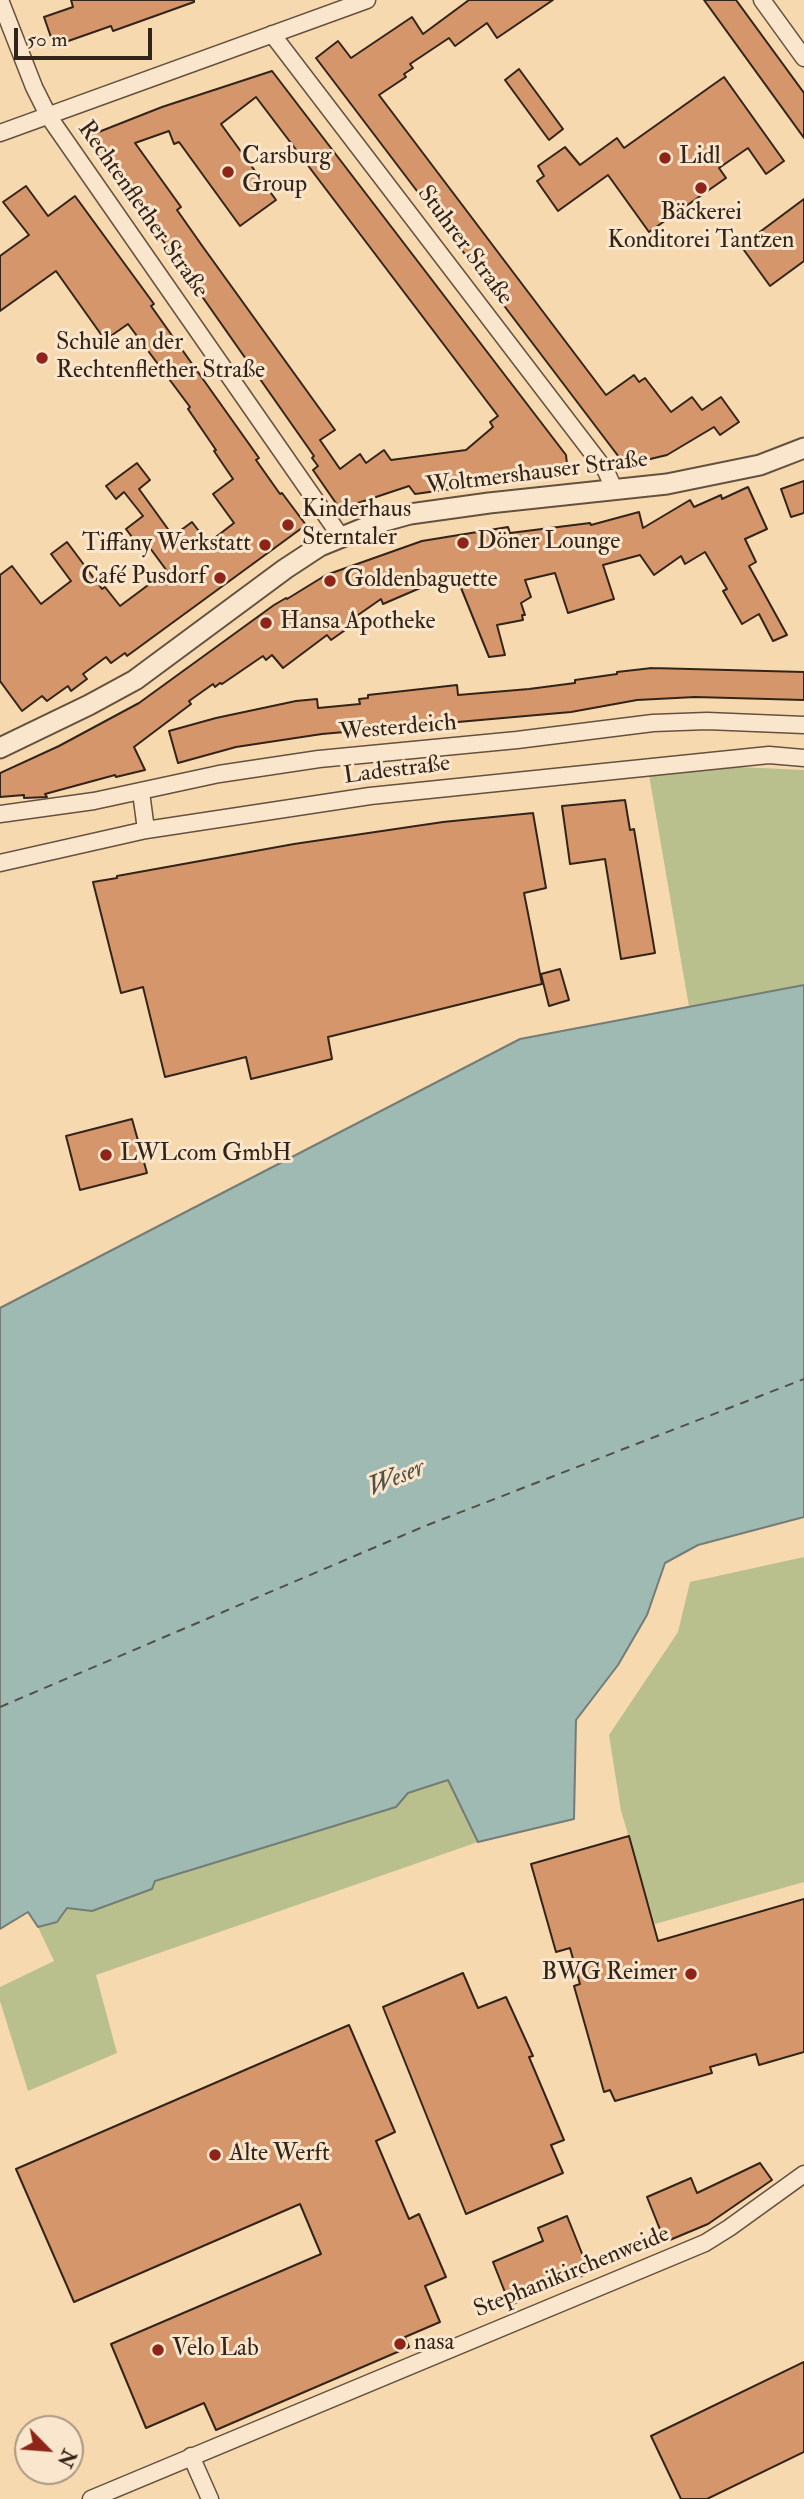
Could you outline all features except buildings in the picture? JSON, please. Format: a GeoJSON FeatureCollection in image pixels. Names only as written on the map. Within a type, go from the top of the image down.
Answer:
{"type":"FeatureCollection","features":[{"type":"Feature","properties":{"kind":"street","name":"Rechtenflether Straße"},"geometry":{"type":"LineString","coordinates":[[0,0],[34,87],[49,117],[341,537]]}},
{"type":"Feature","properties":{"kind":"street"},"geometry":{"type":"LineString","coordinates":[[0,133],[367,0]]}},
{"type":"Feature","properties":{"kind":"street"},"geometry":{"type":"LineString","coordinates":[[762,0],[804,58]]}},
{"type":"Feature","properties":{"kind":"street","name":"Stuhrer Straße"},"geometry":{"type":"LineString","coordinates":[[272,34],[606,471],[614,489]]}},
{"type":"Feature","properties":{"kind":"street","name":"Woltmershauser Straße"},"geometry":{"type":"LineString","coordinates":[[0,748],[135,680],[285,569],[341,537],[410,514],[667,484],[760,465],[804,448]]}},
{"type":"Feature","properties":{"kind":"street","name":"Westerdeich"},"geometry":{"type":"LineString","coordinates":[[0,814],[94,802],[219,774],[319,759],[517,740],[653,723],[804,725]]}},
{"type":"Feature","properties":{"kind":"street","name":"Ladestraße"},"geometry":{"type":"LineString","coordinates":[[0,863],[146,830],[370,796],[769,755],[804,758]]}},
{"type":"Feature","properties":{"kind":"street"},"geometry":{"type":"LineString","coordinates":[[141,792],[146,830]]}},
{"type":"Feature","properties":{"kind":"street","name":"Stephanikirchenweide"},"geometry":{"type":"LineString","coordinates":[[91,2499],[705,2242],[804,2174]]}},
{"type":"Feature","properties":{"kind":"street"},"geometry":{"type":"LineString","coordinates":[[191,2456],[210,2499]]}},
{"type":"Feature","properties":{"kind":"green space"},"geometry":{"type":"Polygon","coordinates":[[[739,767],[804,770],[804,985],[689,1007],[649,775],[739,767]]]}},
{"type":"Feature","properties":{"kind":"green space"},"geometry":{"type":"Polygon","coordinates":[[[804,1557],[804,1882],[655,1924],[621,1811],[609,1735],[678,1632],[690,1582],[804,1557]]]}},
{"type":"Feature","properties":{"kind":"green space"},"geometry":{"type":"Polygon","coordinates":[[[448,1780],[478,1842],[96,1975],[117,2053],[28,2091],[0,2001],[0,1987],[54,1961],[38,1927],[57,1922],[67,1908],[151,1889],[154,1881],[395,1807],[408,1793],[448,1780]]]}},
{"type":"Feature","properties":{"kind":"water","name":"Weser"},"geometry":{"type":"Polygon","coordinates":[[[804,985],[804,1517],[698,1545],[665,1563],[647,1615],[618,1665],[576,1720],[574,1819],[478,1842],[448,1780],[408,1793],[396,1807],[155,1881],[152,1889],[92,1911],[67,1908],[57,1922],[38,1927],[28,1912],[0,1929],[0,1308],[520,1039],[804,985]]]}},
{"type":"Feature","properties":{"kind":"ferry route"},"geometry":{"type":"LineString","coordinates":[[0,1707],[425,1526],[804,1379]]}},
{"type":"Feature","properties":{"kind":"place","name":"Lidl"},"geometry":{"type":"Point","coordinates":[665,158]}},
{"type":"Feature","properties":{"kind":"place","name":"Carsburg Group"},"geometry":{"type":"Point","coordinates":[228,172]}},
{"type":"Feature","properties":{"kind":"place","name":"Bäckerei Konditorei Tantzen"},"geometry":{"type":"Point","coordinates":[701,188]}},
{"type":"Feature","properties":{"kind":"place","name":"Schule an der Rechtenflether Straße"},"geometry":{"type":"Point","coordinates":[42,358]}},
{"type":"Feature","properties":{"kind":"place","name":"Kinderhaus Sterntaler"},"geometry":{"type":"Point","coordinates":[288,525]}},
{"type":"Feature","properties":{"kind":"place","name":"Döner Lounge"},"geometry":{"type":"Point","coordinates":[463,543]}},
{"type":"Feature","properties":{"kind":"place","name":"Tiffany Werkstatt"},"geometry":{"type":"Point","coordinates":[265,545]}},
{"type":"Feature","properties":{"kind":"place","name":"Café Pusdorf"},"geometry":{"type":"Point","coordinates":[220,578]}},
{"type":"Feature","properties":{"kind":"place","name":"Goldenbaguette"},"geometry":{"type":"Point","coordinates":[330,581]}},
{"type":"Feature","properties":{"kind":"place","name":"Hansa Apotheke"},"geometry":{"type":"Point","coordinates":[266,623]}},
{"type":"Feature","properties":{"kind":"place","name":"LWLcom GmbH"},"geometry":{"type":"Point","coordinates":[106,1155]}},
{"type":"Feature","properties":{"kind":"place","name":"BWG Reimer"},"geometry":{"type":"Point","coordinates":[691,1974]}},
{"type":"Feature","properties":{"kind":"place","name":"Alte Werft"},"geometry":{"type":"Point","coordinates":[215,2155]}},
{"type":"Feature","properties":{"kind":"place","name":"nasa"},"geometry":{"type":"Point","coordinates":[400,2344]}},
{"type":"Feature","properties":{"kind":"place","name":"Velo Lab"},"geometry":{"type":"Point","coordinates":[158,2350]}}]}
